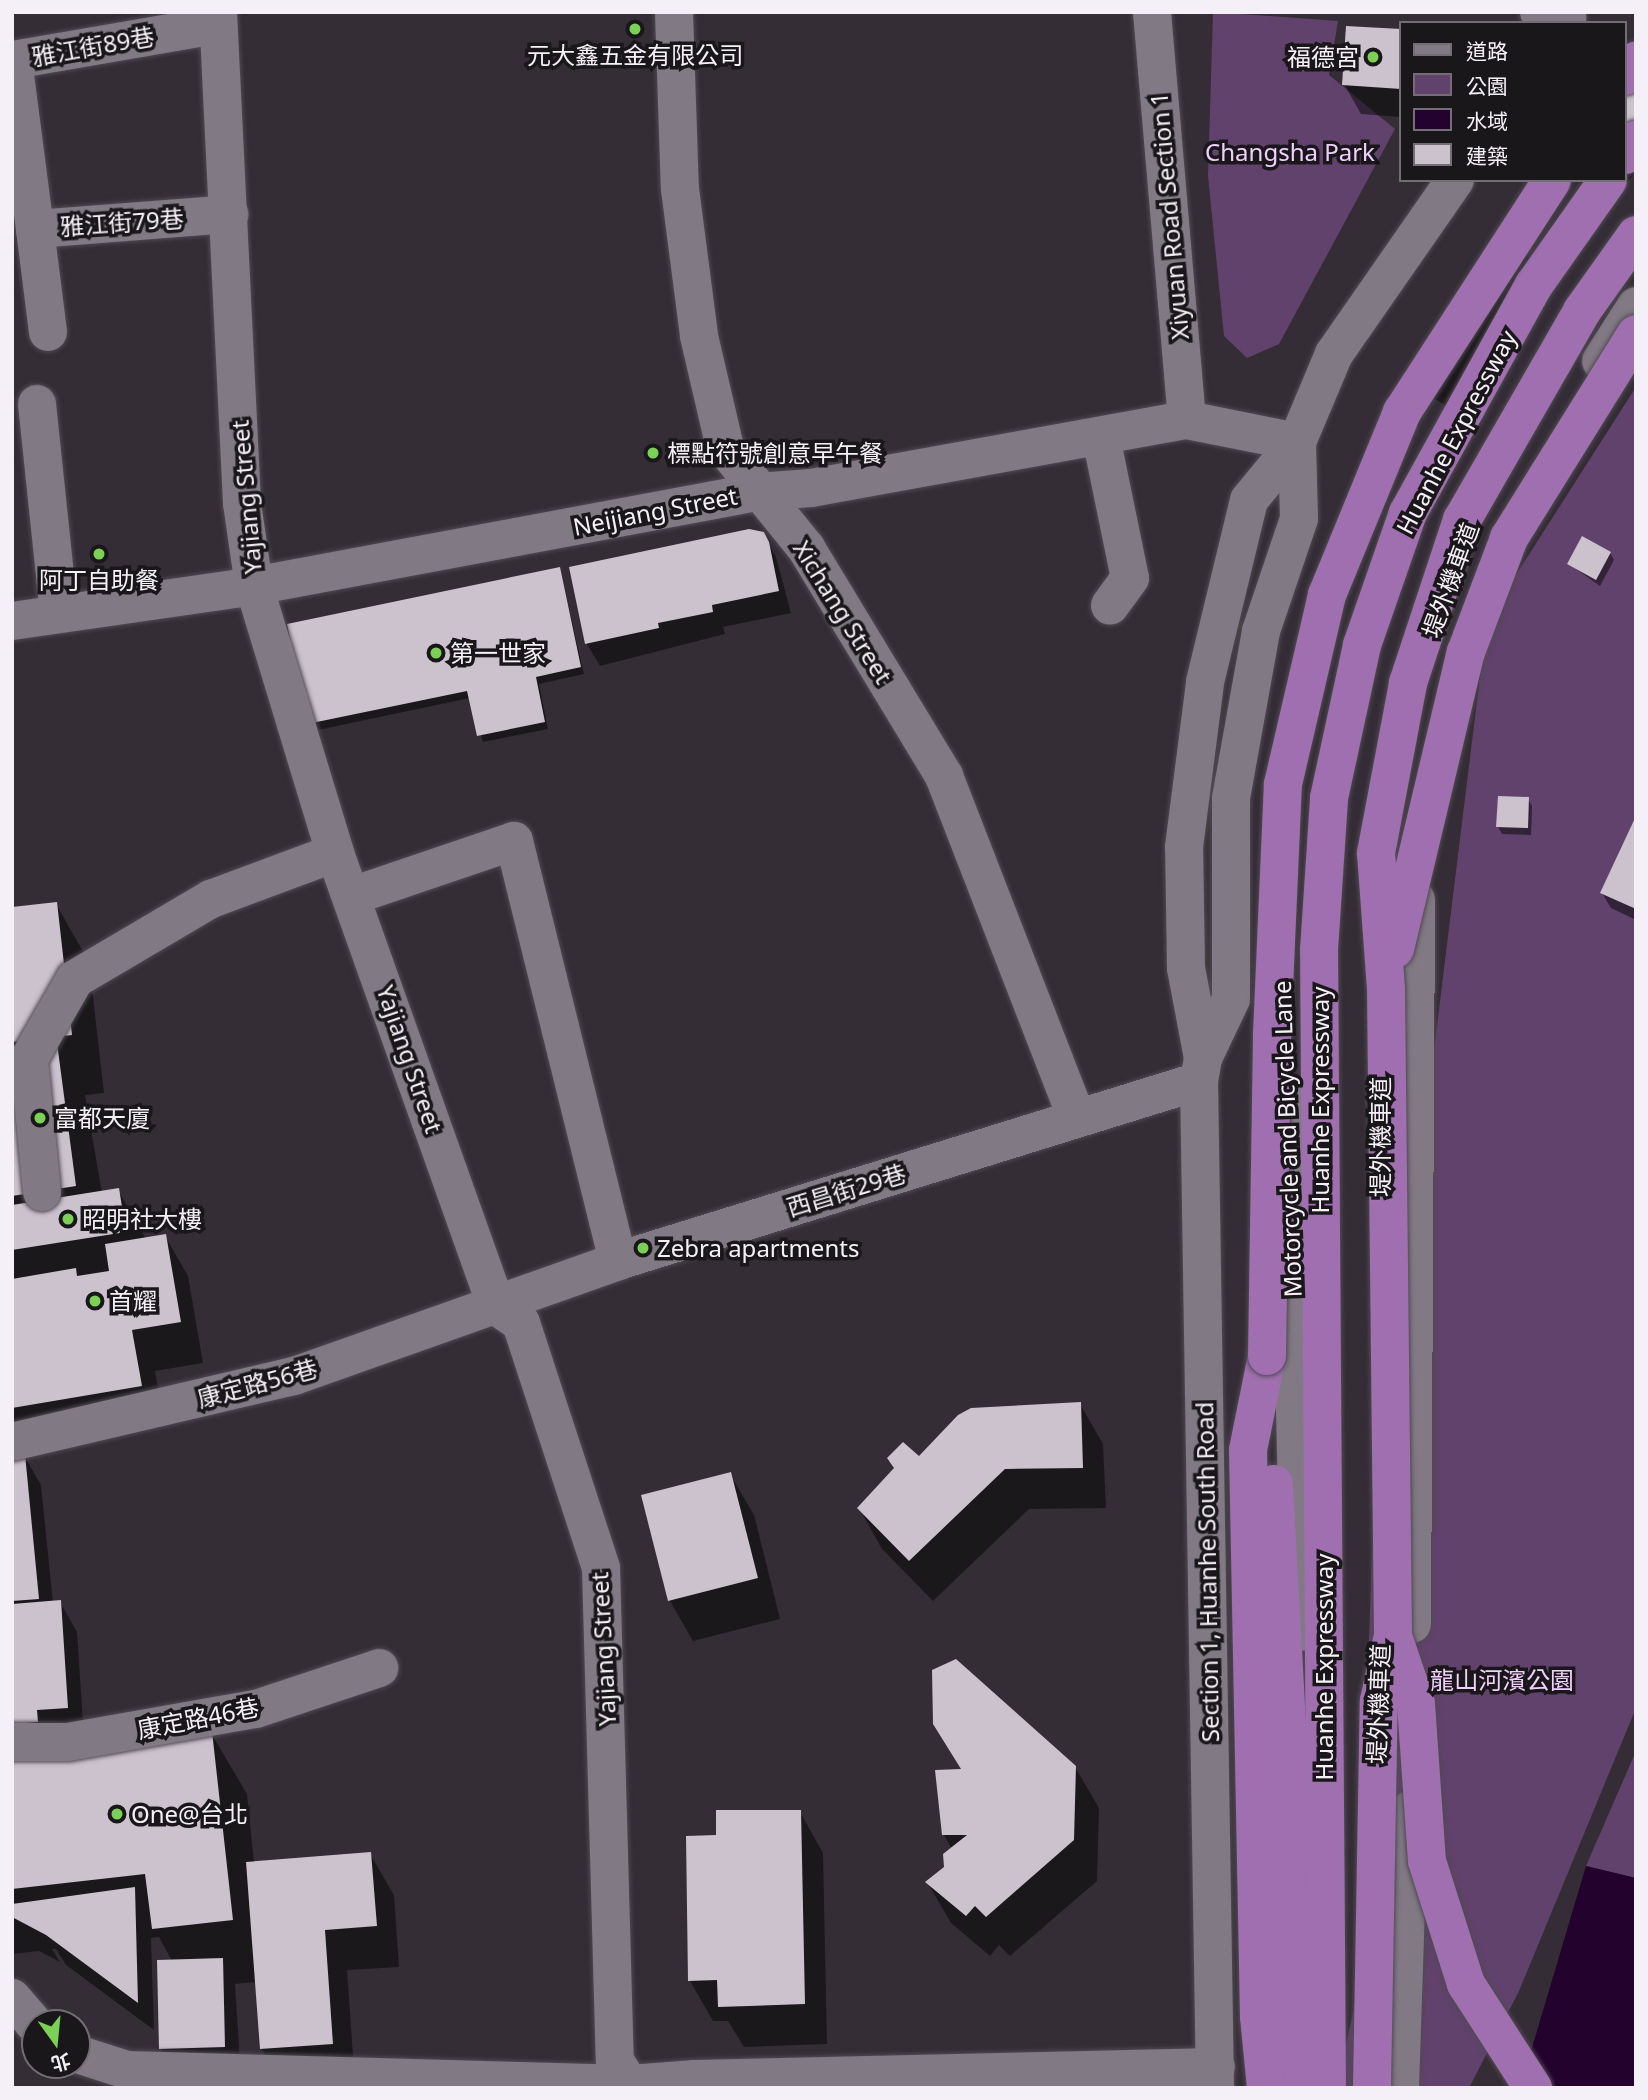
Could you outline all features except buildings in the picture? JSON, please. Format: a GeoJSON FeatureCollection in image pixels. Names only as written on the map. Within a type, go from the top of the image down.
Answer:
{"type":"FeatureCollection","features":[{"type":"Feature","properties":{"kind":"highway"},"geometry":{"type":"LineString","coordinates":[[1292,2088],[1288,1743],[1267,1356],[1272,1034],[1283,784],[1324,608],[1402,412],[1551,182]]}},
{"type":"Feature","properties":{"kind":"highway","name":"Huanhe Expressway"},"geometry":{"type":"LineString","coordinates":[[1327,2088],[1319,950],[1329,798],[1362,645],[1408,513],[1534,285],[1607,182]]}},
{"type":"Feature","properties":{"kind":"highway","name":"Huanhe Expressway"},"geometry":{"type":"LineString","coordinates":[[1372,2088],[1380,1701],[1393,1635],[1386,989],[1377,853],[1408,682],[1458,533],[1582,311],[1636,235]]}},
{"type":"Feature","properties":{"kind":"highway"},"geometry":{"type":"LineString","coordinates":[[1386,989],[1440,748],[1466,652],[1509,538],[1636,334]]}},
{"type":"Feature","properties":{"kind":"highway"},"geometry":{"type":"LineString","coordinates":[[1266,2088],[1259,2017],[1248,1450],[1267,1356]]}},
{"type":"Feature","properties":{"kind":"highway"},"geometry":{"type":"LineString","coordinates":[[1393,1635],[1416,1704],[1427,1861],[1466,1984],[1533,2088]]}},
{"type":"Feature","properties":{"kind":"street","name":"Xichang Street"},"geometry":{"type":"LineString","coordinates":[[674,12],[680,189],[699,335],[724,448],[757,492],[806,548],[944,776],[1076,1117]]}},
{"type":"Feature","properties":{"kind":"street","name":"Xiyuan Road Section 1"},"geometry":{"type":"LineString","coordinates":[[1152,12],[1187,420]]}},
{"type":"Feature","properties":{"kind":"street","name":"Yajiang Street"},"geometry":{"type":"LineString","coordinates":[[217,19],[242,503],[254,586],[335,853],[496,1306],[520,1323],[601,1568],[615,2061],[631,2086]]}},
{"type":"Feature","properties":{"kind":"street","name":"雅江街89巷"},"geometry":{"type":"LineString","coordinates":[[35,229],[13,60],[217,19]]}},
{"type":"Feature","properties":{"kind":"street","name":"Section 1, Huanhe South Road"},"geometry":{"type":"LineString","coordinates":[[1215,2077],[1201,1069],[1186,968],[1184,847],[1205,681],[1250,500],[1297,442],[1334,354],[1454,182]]}},
{"type":"Feature","properties":{"kind":"street","name":"雅江街79巷"},"geometry":{"type":"LineString","coordinates":[[48,332],[35,229],[229,214]]}},
{"type":"Feature","properties":{"kind":"street","name":"堤外機車道"},"geometry":{"type":"LineString","coordinates":[[1366,2088],[1367,1907],[1380,1716],[1380,1066],[1386,833],[1412,685],[1468,525],[1588,314],[1636,245]]}},
{"type":"Feature","properties":{"kind":"street","name":"堤外機車道"},"geometry":{"type":"LineString","coordinates":[[1400,2088],[1412,1713],[1411,1069],[1417,845],[1441,697],[1498,539],[1636,306]]}},
{"type":"Feature","properties":{"kind":"street"},"geometry":{"type":"LineString","coordinates":[[37,404],[59,612]]}},
{"type":"Feature","properties":{"kind":"street","name":"Neijiang Street"},"geometry":{"type":"LineString","coordinates":[[12,621],[59,612],[254,586],[757,492],[811,488],[1187,420],[1297,442]]}},
{"type":"Feature","properties":{"kind":"street"},"geometry":{"type":"LineString","coordinates":[[1101,437],[1130,578],[1110,606]]}},
{"type":"Feature","properties":{"kind":"street","name":"Section 1, Huanhe South Road"},"geometry":{"type":"LineString","coordinates":[[1201,1069],[1231,999],[1228,937],[1231,798],[1261,631],[1298,519],[1297,442]]}},
{"type":"Feature","properties":{"kind":"street"},"geometry":{"type":"LineString","coordinates":[[352,896],[514,841],[618,1261]]}},
{"type":"Feature","properties":{"kind":"street"},"geometry":{"type":"LineString","coordinates":[[42,1192],[29,1059],[75,979],[211,899],[335,853]]}},
{"type":"Feature","properties":{"kind":"street","name":"Motorcycle and Bicycle Lane"},"geometry":{"type":"LineString","coordinates":[[1228,937],[1271,954],[1286,978],[1312,2088]]}},
{"type":"Feature","properties":{"kind":"street","name":"西昌街29巷"},"geometry":{"type":"LineString","coordinates":[[496,1306],[618,1261],[1076,1117],[1201,1069]]}},
{"type":"Feature","properties":{"kind":"street","name":"康定路56巷"},"geometry":{"type":"LineString","coordinates":[[12,1441],[294,1376],[496,1306]]}},
{"type":"Feature","properties":{"kind":"street","name":"康定路46巷"},"geometry":{"type":"LineString","coordinates":[[12,1742],[68,1742],[256,1709],[379,1668]]}},
{"type":"Feature","properties":{"kind":"street"},"geometry":{"type":"LineString","coordinates":[[91,2058],[127,2070],[167,2073],[631,2086],[695,2079],[1215,2077]]}},
{"type":"Feature","properties":{"kind":"green space","name":"Changsha Park"},"geometry":{"type":"Polygon","coordinates":[[[1213,12],[1338,21],[1329,75],[1395,129],[1279,344],[1247,358],[1224,336],[1208,176],[1213,12]]]}},
{"type":"Feature","properties":{"kind":"green space","name":"龍山河濱公園"},"geometry":{"type":"Polygon","coordinates":[[[1636,387],[1636,1708],[1519,1991],[1469,2088],[1336,2088],[1357,1996],[1372,1553],[1487,620],[1636,387]]]}},
{"type":"Feature","properties":{"kind":"green space"},"geometry":{"type":"Polygon","coordinates":[[[1636,1751],[1636,1878],[1586,1866],[1636,1751]]]}},
{"type":"Feature","properties":{"kind":"water"},"geometry":{"type":"Polygon","coordinates":[[[1586,1866],[1636,1878],[1636,2088],[1520,2088],[1586,1866]]]}},
{"type":"Feature","properties":{"kind":"place","name":"元大鑫五金有限公司"},"geometry":{"type":"Point","coordinates":[635,29]}},
{"type":"Feature","properties":{"kind":"place","name":"福德宮"},"geometry":{"type":"Point","coordinates":[1373,57]}},
{"type":"Feature","properties":{"kind":"place","name":"標點符號創意早午餐"},"geometry":{"type":"Point","coordinates":[653,453]}},
{"type":"Feature","properties":{"kind":"place","name":"阿丁自助餐"},"geometry":{"type":"Point","coordinates":[99,554]}},
{"type":"Feature","properties":{"kind":"place","name":"第一世家"},"geometry":{"type":"Point","coordinates":[436,653]}},
{"type":"Feature","properties":{"kind":"place","name":"富都天廈"},"geometry":{"type":"Point","coordinates":[40,1118]}},
{"type":"Feature","properties":{"kind":"place","name":"昭明社大樓"},"geometry":{"type":"Point","coordinates":[68,1219]}},
{"type":"Feature","properties":{"kind":"place","name":"Zebra apartments"},"geometry":{"type":"Point","coordinates":[643,1248]}},
{"type":"Feature","properties":{"kind":"place","name":"首耀"},"geometry":{"type":"Point","coordinates":[95,1301]}},
{"type":"Feature","properties":{"kind":"place","name":"One@台北"},"geometry":{"type":"Point","coordinates":[117,1814]}}]}
